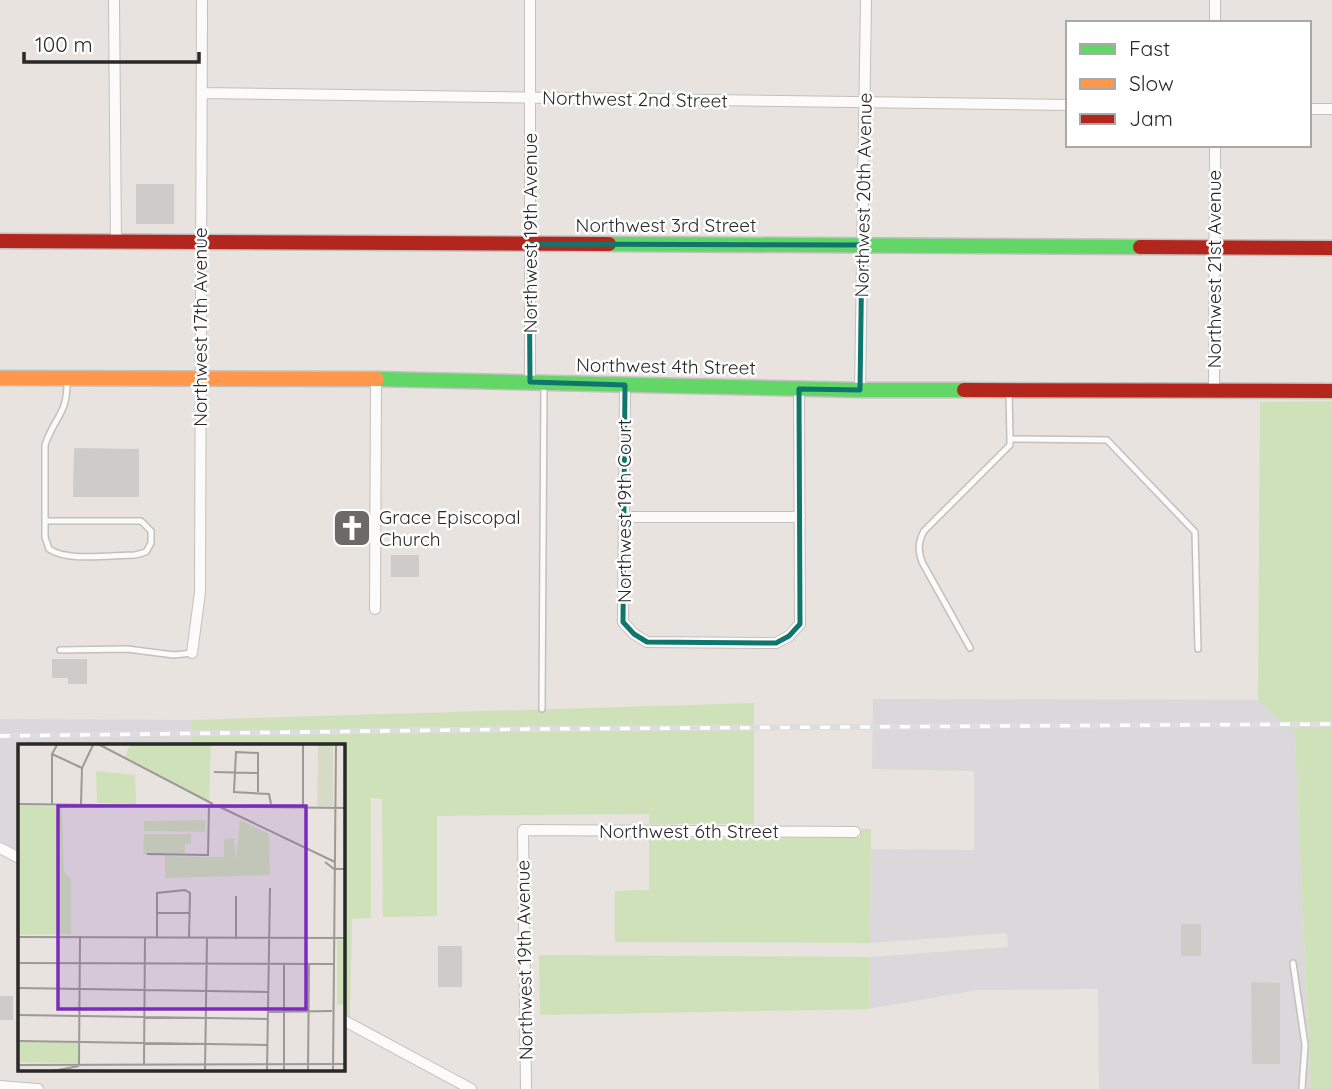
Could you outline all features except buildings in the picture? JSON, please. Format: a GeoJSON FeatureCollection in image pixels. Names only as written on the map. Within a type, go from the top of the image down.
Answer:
{"type":"FeatureCollection","features":[{"type":"Feature","properties":{"kind":"street"},"geometry":{"type":"LineString","coordinates":[[114,0],[116,242]]}},
{"type":"Feature","properties":{"kind":"street","name":"Northwest 17th Avenue"},"geometry":{"type":"LineString","coordinates":[[192,653],[201,592],[202,0]]}},
{"type":"Feature","properties":{"kind":"street","name":"Northwest 19th Avenue"},"geometry":{"type":"LineString","coordinates":[[530,0],[529,244],[537,383]]}},
{"type":"Feature","properties":{"kind":"street","name":"Northwest 20th Avenue"},"geometry":{"type":"LineString","coordinates":[[860,390],[866,0]]}},
{"type":"Feature","properties":{"kind":"street"},"geometry":{"type":"LineString","coordinates":[[1215,0],[1215,21]]}},
{"type":"Feature","properties":{"kind":"street","name":"Northwest 2nd Street"},"geometry":{"type":"LineString","coordinates":[[202,93],[1066,105]]}},
{"type":"Feature","properties":{"kind":"street"},"geometry":{"type":"LineString","coordinates":[[1311,109],[1332,109]]}},
{"type":"Feature","properties":{"kind":"street","name":"Northwest 21st Avenue"},"geometry":{"type":"LineString","coordinates":[[1214,392],[1215,147]]}},
{"type":"Feature","properties":{"kind":"street","name":"Northwest 3rd Street"},"geometry":{"type":"LineString","coordinates":[[0,241],[1332,248]]}},
{"type":"Feature","properties":{"kind":"street","name":"Northwest 4th Street"},"geometry":{"type":"LineString","coordinates":[[0,378],[376,379],[860,390],[1332,391]]}},
{"type":"Feature","properties":{"kind":"street"},"geometry":{"type":"LineString","coordinates":[[375,609],[376,379]]}},
{"type":"Feature","properties":{"kind":"street","name":"Northwest 19th Court"},"geometry":{"type":"LineString","coordinates":[[625,385],[623,622],[634,634],[647,642],[776,643],[789,636],[800,624],[800,517]]}},
{"type":"Feature","properties":{"kind":"street"},"geometry":{"type":"LineString","coordinates":[[623,517],[800,517],[799,388]]}},
{"type":"Feature","properties":{"kind":"street","name":"Northwest 19th Avenue"},"geometry":{"type":"LineString","coordinates":[[523,830],[526,1089]]}},
{"type":"Feature","properties":{"kind":"street","name":"Northwest 6th Street"},"geometry":{"type":"LineString","coordinates":[[523,830],[855,832]]}},
{"type":"Feature","properties":{"kind":"street"},"geometry":{"type":"LineString","coordinates":[[0,848],[18,857]]}},
{"type":"Feature","properties":{"kind":"street"},"geometry":{"type":"LineString","coordinates":[[345,1021],[471,1089]]}},
{"type":"Feature","properties":{"kind":"street"},"geometry":{"type":"LineString","coordinates":[[0,1086],[38,1089]]}},
{"type":"Feature","properties":{"kind":"lane"},"geometry":{"type":"LineString","coordinates":[[46,521],[141,521],[150,531],[150,543],[146,552],[135,555],[57,555],[49,549],[45,537],[45,445],[49,433],[64,411],[68,396],[67,379]]}},
{"type":"Feature","properties":{"kind":"lane","name":"Northwest 19th Avenue"},"geometry":{"type":"LineString","coordinates":[[537,383],[542,709]]}},
{"type":"Feature","properties":{"kind":"lane"},"geometry":{"type":"LineString","coordinates":[[970,648],[922,562],[918,552],[919,541],[924,531],[1010,445],[1009,391]]}},
{"type":"Feature","properties":{"kind":"lane"},"geometry":{"type":"LineString","coordinates":[[1010,439],[1107,440],[1195,532],[1198,649]]}},
{"type":"Feature","properties":{"kind":"lane"},"geometry":{"type":"LineString","coordinates":[[60,650],[127,649],[174,655],[192,653]]}},
{"type":"Feature","properties":{"kind":"lane"},"geometry":{"type":"LineString","coordinates":[[1293,963],[1305,1045],[1302,1089]]}},
{"type":"Feature","properties":{"kind":"highlighted area"},"geometry":{"type":"Polygon","coordinates":[[[529,244],[862,245],[860,390],[799,389],[800,624],[789,636],[776,643],[647,642],[634,634],[623,622],[625,385],[530,382],[529,244]]]}},
{"type":"Feature","properties":{"kind":"shaded area"},"geometry":{"type":"Polygon","coordinates":[[[873,699],[1258,700],[1295,734],[1311,1089],[1099,1089],[1098,989],[977,990],[869,1009],[870,957],[1008,947],[1007,933],[870,943],[871,849],[974,850],[974,771],[872,769],[873,699]]]}},
{"type":"Feature","properties":{"kind":"shaded area"},"geometry":{"type":"Polygon","coordinates":[[[0,719],[191,720],[192,744],[18,744],[18,850],[0,841],[0,719]]]}},
{"type":"Feature","properties":{"kind":"green space"},"geometry":{"type":"Polygon","coordinates":[[[1332,401],[1332,1089],[1311,1089],[1295,734],[1258,700],[1260,402],[1332,401]]]}},
{"type":"Feature","properties":{"kind":"green space"},"geometry":{"type":"Polygon","coordinates":[[[754,703],[754,824],[649,824],[649,814],[437,816],[437,916],[383,917],[382,799],[371,798],[371,918],[352,919],[350,1016],[345,1014],[345,744],[192,744],[191,720],[754,703]]]}},
{"type":"Feature","properties":{"kind":"green space"},"geometry":{"type":"Polygon","coordinates":[[[860,829],[871,829],[870,943],[615,942],[615,891],[649,890],[649,838],[860,838],[860,829]]]}},
{"type":"Feature","properties":{"kind":"green space"},"geometry":{"type":"Polygon","coordinates":[[[539,955],[870,957],[869,1009],[540,1015],[539,955]]]}},
{"type":"Feature","properties":{"kind":"railway"},"geometry":{"type":"LineString","coordinates":[[0,736],[530,729],[1332,724]]}},
{"type":"Feature","properties":{"kind":"traffic: fast"},"geometry":{"type":"LineString","coordinates":[[609,244],[1140,247]]}},
{"type":"Feature","properties":{"kind":"traffic: fast"},"geometry":{"type":"LineString","coordinates":[[377,379],[964,390]]}},
{"type":"Feature","properties":{"kind":"traffic: slow"},"geometry":{"type":"LineString","coordinates":[[0,378],[377,379]]}},
{"type":"Feature","properties":{"kind":"traffic: jam"},"geometry":{"type":"LineString","coordinates":[[0,241],[609,244]]}},
{"type":"Feature","properties":{"kind":"traffic: jam"},"geometry":{"type":"LineString","coordinates":[[1140,247],[1332,248]]}},
{"type":"Feature","properties":{"kind":"traffic: jam"},"geometry":{"type":"LineString","coordinates":[[964,390],[1332,391]]}},
{"type":"Feature","properties":{"kind":"place","name":"Grace Episcopal Church"},"geometry":{"type":"Point","coordinates":[352,528]}}]}
